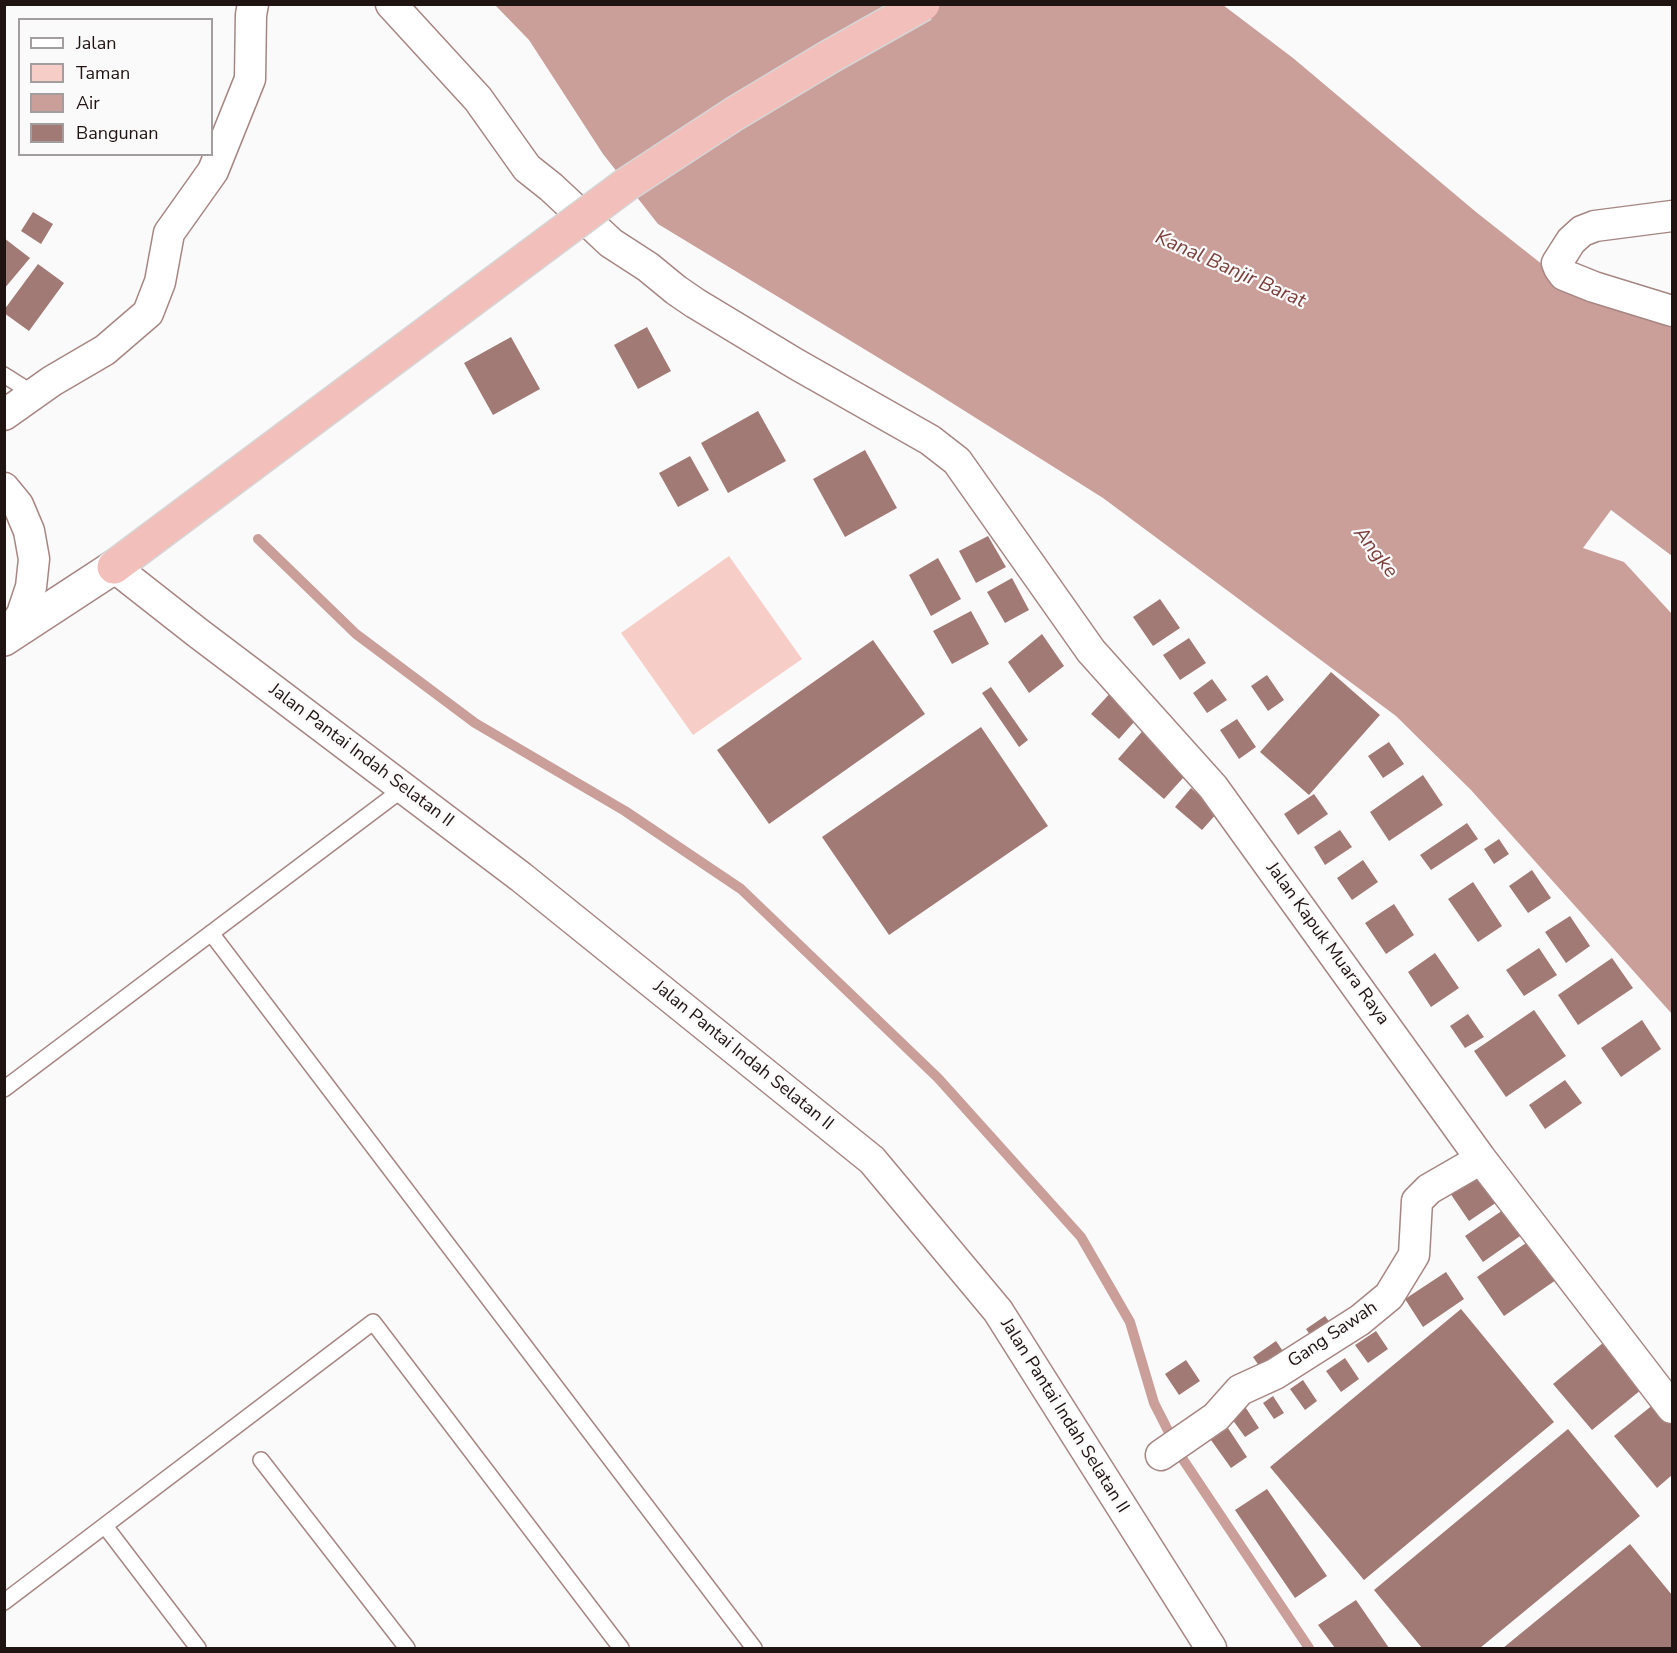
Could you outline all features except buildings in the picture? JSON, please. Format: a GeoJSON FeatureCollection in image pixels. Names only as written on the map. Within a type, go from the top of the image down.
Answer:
{"type":"FeatureCollection","features":[{"type":"Feature","properties":{"kind":"highway"},"geometry":{"type":"LineString","coordinates":[[114,567],[627,184],[734,114],[922,4]]}},
{"type":"Feature","properties":{"kind":"street"},"geometry":{"type":"LineString","coordinates":[[4,415],[52,381],[105,350],[148,313],[160,282],[169,233],[213,171],[250,79],[253,4]]}},
{"type":"Feature","properties":{"kind":"street","name":"Jalan Kapuk Muara Raya"},"geometry":{"type":"LineString","coordinates":[[391,4],[478,99],[527,168],[551,187],[611,243],[648,267],[676,290],[752,338],[930,440],[957,461],[1091,651],[1213,787],[1481,1159],[1672,1408]]}},
{"type":"Feature","properties":{"kind":"street"},"geometry":{"type":"LineString","coordinates":[[1672,216],[1588,228],[1571,241],[1557,263],[1564,275],[1594,287],[1672,311]]}},
{"type":"Feature","properties":{"kind":"street"},"geometry":{"type":"LineString","coordinates":[[4,488],[18,505],[29,531],[34,559],[31,587],[22,614],[5,638]]}},
{"type":"Feature","properties":{"kind":"street"},"geometry":{"type":"LineString","coordinates":[[5,638],[114,567]]}},
{"type":"Feature","properties":{"kind":"street","name":"Jalan Pantai Indah Selatan II"},"geometry":{"type":"LineString","coordinates":[[114,567],[521,877],[872,1160],[998,1311],[1211,1648]]}},
{"type":"Feature","properties":{"kind":"street","name":"Gang Sawah"},"geometry":{"type":"LineString","coordinates":[[1173,1447],[1216,1417],[1240,1390],[1275,1374],[1360,1320],[1389,1296],[1414,1255],[1417,1201],[1429,1189],[1481,1159]]}},
{"type":"Feature","properties":{"kind":"lane"},"geometry":{"type":"LineString","coordinates":[[4,375],[34,394]]}},
{"type":"Feature","properties":{"kind":"lane"},"geometry":{"type":"LineString","coordinates":[[4,1089],[404,788]]}},
{"type":"Feature","properties":{"kind":"lane"},"geometry":{"type":"LineString","coordinates":[[211,933],[754,1648]]}},
{"type":"Feature","properties":{"kind":"lane"},"geometry":{"type":"LineString","coordinates":[[4,1602],[373,1322],[621,1648]]}},
{"type":"Feature","properties":{"kind":"lane"},"geometry":{"type":"LineString","coordinates":[[261,1460],[407,1648]]}},
{"type":"Feature","properties":{"kind":"lane"},"geometry":{"type":"LineString","coordinates":[[105,1526],[198,1648]]}},
{"type":"Feature","properties":{"kind":"green space"},"geometry":{"type":"Polygon","coordinates":[[[729,556],[802,659],[693,735],[621,633],[729,556]]]}},
{"type":"Feature","properties":{"kind":"water"},"geometry":{"type":"Polygon","coordinates":[[[495,5],[1223,5],[1293,58],[1476,212],[1567,284],[1672,322],[1672,556],[1611,510],[1583,548],[1624,562],[1672,614],[1672,1014],[1471,790],[1396,716],[1103,498],[925,386],[658,224],[603,154],[529,40],[495,5]]]}},
{"type":"Feature","properties":{"kind":"waterway"},"geometry":{"type":"LineString","coordinates":[[258,539],[356,634],[475,723],[625,811],[741,889],[938,1078],[1081,1237],[1130,1322],[1154,1403],[1182,1458],[1309,1648]]}},
{"type":"Feature","properties":{"kind":"water label","name":"Kanal Banjir Barat"},"geometry":{"type":"Point","coordinates":[1230,270]}},
{"type":"Feature","properties":{"kind":"water label","name":"Angke"},"geometry":{"type":"Point","coordinates":[1375,553]}}]}
